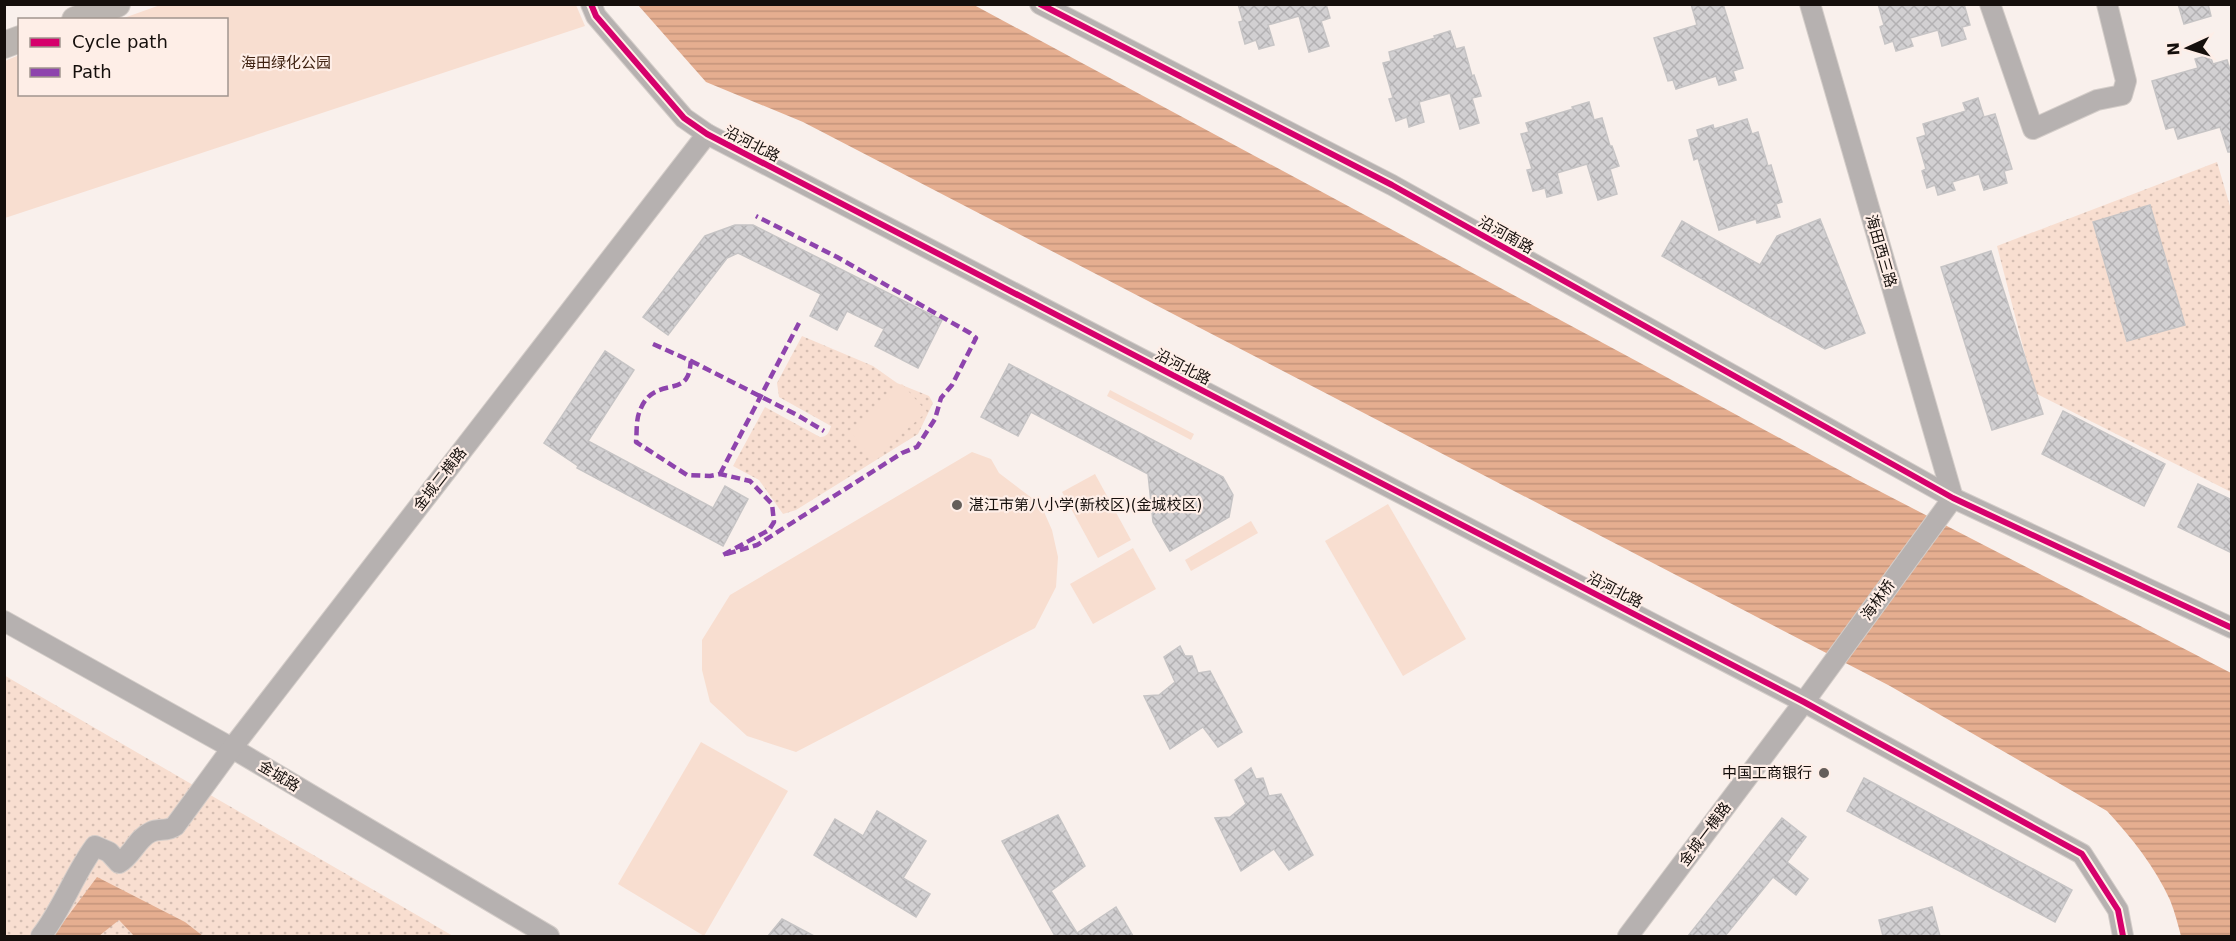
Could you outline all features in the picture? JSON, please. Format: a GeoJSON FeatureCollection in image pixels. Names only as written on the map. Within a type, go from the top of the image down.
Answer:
{"type":"FeatureCollection","features":[{"type":"Feature","properties":{"kind":"main road"},"geometry":{"type":"LineString","coordinates":[[80,18],[117,4]]}},
{"type":"Feature","properties":{"kind":"street","name":"沿河北路"},"geometry":{"type":"LineString","coordinates":[[591,4],[596,16],[684,118],[707,134],[1804,702],[2082,854],[2118,910],[2123,936]]}},
{"type":"Feature","properties":{"kind":"street","name":"沿河南路"},"geometry":{"type":"LineString","coordinates":[[1040,4],[1392,185],[1953,498],[2232,628]]}},
{"type":"Feature","properties":{"kind":"street","name":"海田西三路"},"geometry":{"type":"LineString","coordinates":[[1810,4],[1953,498]]}},
{"type":"Feature","properties":{"kind":"street"},"geometry":{"type":"LineString","coordinates":[[1990,4],[2033,129],[2097,100],[2122,95],[2126,81],[2107,4]]}},
{"type":"Feature","properties":{"kind":"street","name":"金城二横路"},"geometry":{"type":"LineString","coordinates":[[41,936],[55,918],[85,859],[95,846],[109,852],[119,863],[128,858],[137,844],[151,832],[170,830],[174,826],[707,134]]}},
{"type":"Feature","properties":{"kind":"street","name":"海林桥"},"geometry":{"type":"LineString","coordinates":[[1804,702],[1953,498]]}},
{"type":"Feature","properties":{"kind":"street","name":"金城路"},"geometry":{"type":"LineString","coordinates":[[4,621],[232,748],[549,936]]}},
{"type":"Feature","properties":{"kind":"street","name":"金城一横路"},"geometry":{"type":"LineString","coordinates":[[1628,936],[1804,702]]}},
{"type":"Feature","properties":{"kind":"green space","name":"海田绿化公园"},"geometry":{"type":"Polygon","coordinates":[[[163,4],[576,5],[585,26],[5,218],[5,61],[18,55],[18,96],[228,96],[228,18],[124,18],[163,4]]]}},
{"type":"Feature","properties":{"kind":"green space"},"geometry":{"type":"Polygon","coordinates":[[[2217,162],[2232,213],[2231,492],[2035,393],[1997,246],[2217,162]]]}},
{"type":"Feature","properties":{"kind":"green space"},"geometry":{"type":"Polygon","coordinates":[[[802,336],[873,366],[897,383],[929,396],[933,403],[918,434],[796,510],[783,514],[759,480],[733,466],[765,407],[820,437],[828,433],[831,426],[779,397],[777,383],[802,336]]]}},
{"type":"Feature","properties":{"kind":"green space"},"geometry":{"type":"Polygon","coordinates":[[[902,384],[927,412],[873,458],[849,431],[902,384]]]}},
{"type":"Feature","properties":{"kind":"green space"},"geometry":{"type":"Polygon","coordinates":[[[1110,390],[1194,434],[1191,440],[1107,396],[1110,390]]]}},
{"type":"Feature","properties":{"kind":"green space"},"geometry":{"type":"Polygon","coordinates":[[[972,452],[991,459],[999,473],[1041,505],[1052,530],[1058,557],[1056,587],[1035,628],[796,752],[747,736],[710,702],[702,670],[702,640],[730,595],[972,452]]]}},
{"type":"Feature","properties":{"kind":"green space"},"geometry":{"type":"Polygon","coordinates":[[[1095,474],[1131,540],[1098,558],[1062,492],[1095,474]]]}},
{"type":"Feature","properties":{"kind":"green space"},"geometry":{"type":"Polygon","coordinates":[[[1388,504],[1466,639],[1403,676],[1325,541],[1388,504]]]}},
{"type":"Feature","properties":{"kind":"green space"},"geometry":{"type":"Polygon","coordinates":[[[1251,521],[1258,533],[1191,571],[1185,560],[1251,521]]]}},
{"type":"Feature","properties":{"kind":"green space"},"geometry":{"type":"Polygon","coordinates":[[[1133,548],[1156,589],[1093,624],[1070,584],[1133,548]]]}},
{"type":"Feature","properties":{"kind":"green space"},"geometry":{"type":"Polygon","coordinates":[[[4,675],[14,681],[453,936],[5,936],[4,675]]]}},
{"type":"Feature","properties":{"kind":"green space"},"geometry":{"type":"Polygon","coordinates":[[[701,742],[788,791],[704,936],[618,884],[701,742]]]}},
{"type":"Feature","properties":{"kind":"shaded area"},"geometry":{"type":"Polygon","coordinates":[[[638,5],[974,5],[1856,479],[2231,673],[2231,936],[2181,936],[2170,900],[2150,864],[2107,811],[1890,686],[803,122],[706,82],[638,5]]]}},
{"type":"Feature","properties":{"kind":"shaded area"},"geometry":{"type":"Polygon","coordinates":[[[97,877],[185,922],[203,936],[134,936],[119,920],[99,936],[53,936],[97,877]]]}},
{"type":"Feature","properties":{"kind":"building"},"geometry":{"type":"Polygon","coordinates":[[[1238,4],[1326,4],[1330,18],[1321,21],[1329,46],[1309,52],[1299,16],[1268,25],[1274,45],[1259,49],[1256,40],[1245,44],[1239,22],[1243,21],[1238,4]]]}},
{"type":"Feature","properties":{"kind":"building"},"geometry":{"type":"Polygon","coordinates":[[[1691,4],[1723,4],[1743,68],[1733,71],[1736,80],[1719,85],[1716,76],[1676,89],[1673,80],[1668,81],[1654,38],[1697,25],[1691,4]]]}},
{"type":"Feature","properties":{"kind":"building"},"geometry":{"type":"Polygon","coordinates":[[[1878,4],[1964,4],[1970,25],[1962,27],[1966,39],[1942,46],[1938,30],[1910,38],[1913,46],[1896,51],[1893,41],[1885,44],[1880,27],[1884,25],[1878,4]]]}},
{"type":"Feature","properties":{"kind":"building"},"geometry":{"type":"Polygon","coordinates":[[[2178,4],[2208,4],[2211,16],[2184,24],[2178,4]]]}},
{"type":"Feature","properties":{"kind":"building"},"geometry":{"type":"Polygon","coordinates":[[[1450,31],[1456,49],[1464,47],[1472,76],[1474,75],[1481,96],[1472,98],[1479,123],[1460,129],[1450,93],[1419,102],[1424,122],[1409,127],[1407,117],[1396,121],[1389,99],[1393,98],[1383,63],[1391,61],[1389,52],[1450,31]]]}},
{"type":"Feature","properties":{"kind":"building"},"geometry":{"type":"Polygon","coordinates":[[[2210,55],[2213,64],[2227,60],[2232,76],[2232,152],[2228,152],[2220,127],[2178,139],[2174,127],[2166,129],[2152,81],[2198,68],[2195,59],[2210,55]]]}},
{"type":"Feature","properties":{"kind":"building"},"geometry":{"type":"Polygon","coordinates":[[[1978,98],[1984,117],[1995,114],[2012,169],[2004,171],[2007,183],[1984,190],[1979,174],[1952,182],[1955,190],[1938,195],[1935,185],[1927,188],[1922,171],[1926,169],[1917,138],[1926,135],[1923,124],[1966,111],[1963,103],[1978,98]]]}},
{"type":"Feature","properties":{"kind":"building"},"geometry":{"type":"Polygon","coordinates":[[[1589,102],[1594,120],[1602,118],[1610,146],[1612,146],[1619,166],[1610,169],[1617,194],[1598,200],[1587,164],[1557,173],[1562,193],[1547,197],[1545,188],[1533,191],[1527,170],[1532,169],[1521,134],[1529,132],[1526,123],[1589,102]]]}},
{"type":"Feature","properties":{"kind":"building"},"geometry":{"type":"Polygon","coordinates":[[[1747,119],[1752,134],[1758,132],[1768,166],[1771,165],[1782,202],[1776,204],[1780,217],[1757,223],[1756,219],[1719,230],[1698,158],[1694,160],[1689,140],[1699,137],[1697,130],[1713,125],[1714,129],[1747,119]]]}},
{"type":"Feature","properties":{"kind":"building"},"geometry":{"type":"Polygon","coordinates":[[[2150,205],[2185,325],[2127,341],[2093,222],[2150,205]]]}},
{"type":"Feature","properties":{"kind":"building"},"geometry":{"type":"Polygon","coordinates":[[[1820,219],[1865,333],[1825,349],[1662,256],[1682,221],[1760,265],[1777,236],[1820,219]]]}},
{"type":"Feature","properties":{"kind":"building"},"geometry":{"type":"Polygon","coordinates":[[[735,225],[753,225],[942,320],[918,368],[875,346],[884,329],[847,311],[837,330],[810,316],[821,294],[738,253],[727,258],[668,335],[643,317],[705,236],[735,225]]]}},
{"type":"Feature","properties":{"kind":"building"},"geometry":{"type":"Polygon","coordinates":[[[1991,251],[2043,414],[1992,430],[1941,267],[1991,251]]]}},
{"type":"Feature","properties":{"kind":"building"},"geometry":{"type":"Polygon","coordinates":[[[605,351],[634,370],[588,441],[713,508],[725,486],[748,499],[723,546],[577,468],[578,466],[544,443],[605,351]]]}},
{"type":"Feature","properties":{"kind":"building"},"geometry":{"type":"Polygon","coordinates":[[[1009,364],[1223,477],[1233,495],[1229,517],[1170,551],[1153,522],[1148,474],[1031,412],[1018,436],[981,417],[1009,364]]]}},
{"type":"Feature","properties":{"kind":"building"},"geometry":{"type":"Polygon","coordinates":[[[2063,411],[2165,464],[2144,506],[2042,454],[2063,411]]]}},
{"type":"Feature","properties":{"kind":"building"},"geometry":{"type":"Polygon","coordinates":[[[2198,484],[2232,500],[2232,553],[2178,527],[2198,484]]]}},
{"type":"Feature","properties":{"kind":"building"},"geometry":{"type":"Polygon","coordinates":[[[1180,646],[1185,656],[1192,656],[1198,673],[1210,671],[1242,732],[1218,747],[1203,727],[1170,749],[1144,696],[1159,695],[1175,682],[1164,657],[1180,646]]]}},
{"type":"Feature","properties":{"kind":"building"},"geometry":{"type":"Polygon","coordinates":[[[1251,768],[1256,779],[1263,778],[1269,796],[1281,794],[1313,855],[1289,870],[1274,849],[1241,871],[1215,818],[1230,817],[1246,804],[1235,780],[1251,768]]]}},
{"type":"Feature","properties":{"kind":"building"},"geometry":{"type":"Polygon","coordinates":[[[1864,778],[2072,890],[2055,922],[1847,811],[1864,778]]]}},
{"type":"Feature","properties":{"kind":"building"},"geometry":{"type":"Polygon","coordinates":[[[877,811],[926,841],[903,878],[930,894],[916,917],[814,855],[835,819],[863,836],[877,811]]]}},
{"type":"Feature","properties":{"kind":"building"},"geometry":{"type":"Polygon","coordinates":[[[1058,815],[1085,866],[1051,891],[1077,933],[1116,907],[1133,936],[1055,936],[1002,841],[1058,815]]]}},
{"type":"Feature","properties":{"kind":"building"},"geometry":{"type":"Polygon","coordinates":[[[1782,818],[1806,837],[1787,862],[1808,879],[1796,895],[1773,877],[1725,936],[1688,936],[1782,818]]]}},
{"type":"Feature","properties":{"kind":"building"},"geometry":{"type":"Polygon","coordinates":[[[1932,907],[1940,936],[1883,936],[1879,920],[1932,907]]]}},
{"type":"Feature","properties":{"kind":"building"},"geometry":{"type":"Polygon","coordinates":[[[782,919],[814,936],[768,936],[782,919]]]}},
{"type":"Feature","properties":{"kind":"marked path"},"geometry":{"type":"LineString","coordinates":[[653,344],[691,361],[690,370],[682,383],[656,391],[644,403],[638,416],[636,442],[687,475],[720,474],[750,481],[772,504],[774,522],[769,530],[723,555],[757,545],[902,453],[917,447],[935,419],[941,398],[952,385],[976,338],[837,257],[756,216]]}},
{"type":"Feature","properties":{"kind":"marked path"},"geometry":{"type":"LineString","coordinates":[[720,474],[799,323]]}},
{"type":"Feature","properties":{"kind":"marked path"},"geometry":{"type":"LineString","coordinates":[[691,361],[824,431]]}},
{"type":"Feature","properties":{"kind":"cycle path"},"geometry":{"type":"LineString","coordinates":[[591,4],[596,16],[684,118],[707,134],[1804,702],[2082,854],[2118,910],[2123,936]]}},
{"type":"Feature","properties":{"kind":"cycle path"},"geometry":{"type":"LineString","coordinates":[[1040,4],[1392,185],[1953,498],[2232,628]]}},
{"type":"Feature","properties":{"kind":"place","name":"湛江市第八小学(新校区)(金城校区)"},"geometry":{"type":"Point","coordinates":[957,505]}},
{"type":"Feature","properties":{"kind":"place","name":"中国工商银行"},"geometry":{"type":"Point","coordinates":[1824,773]}}]}
